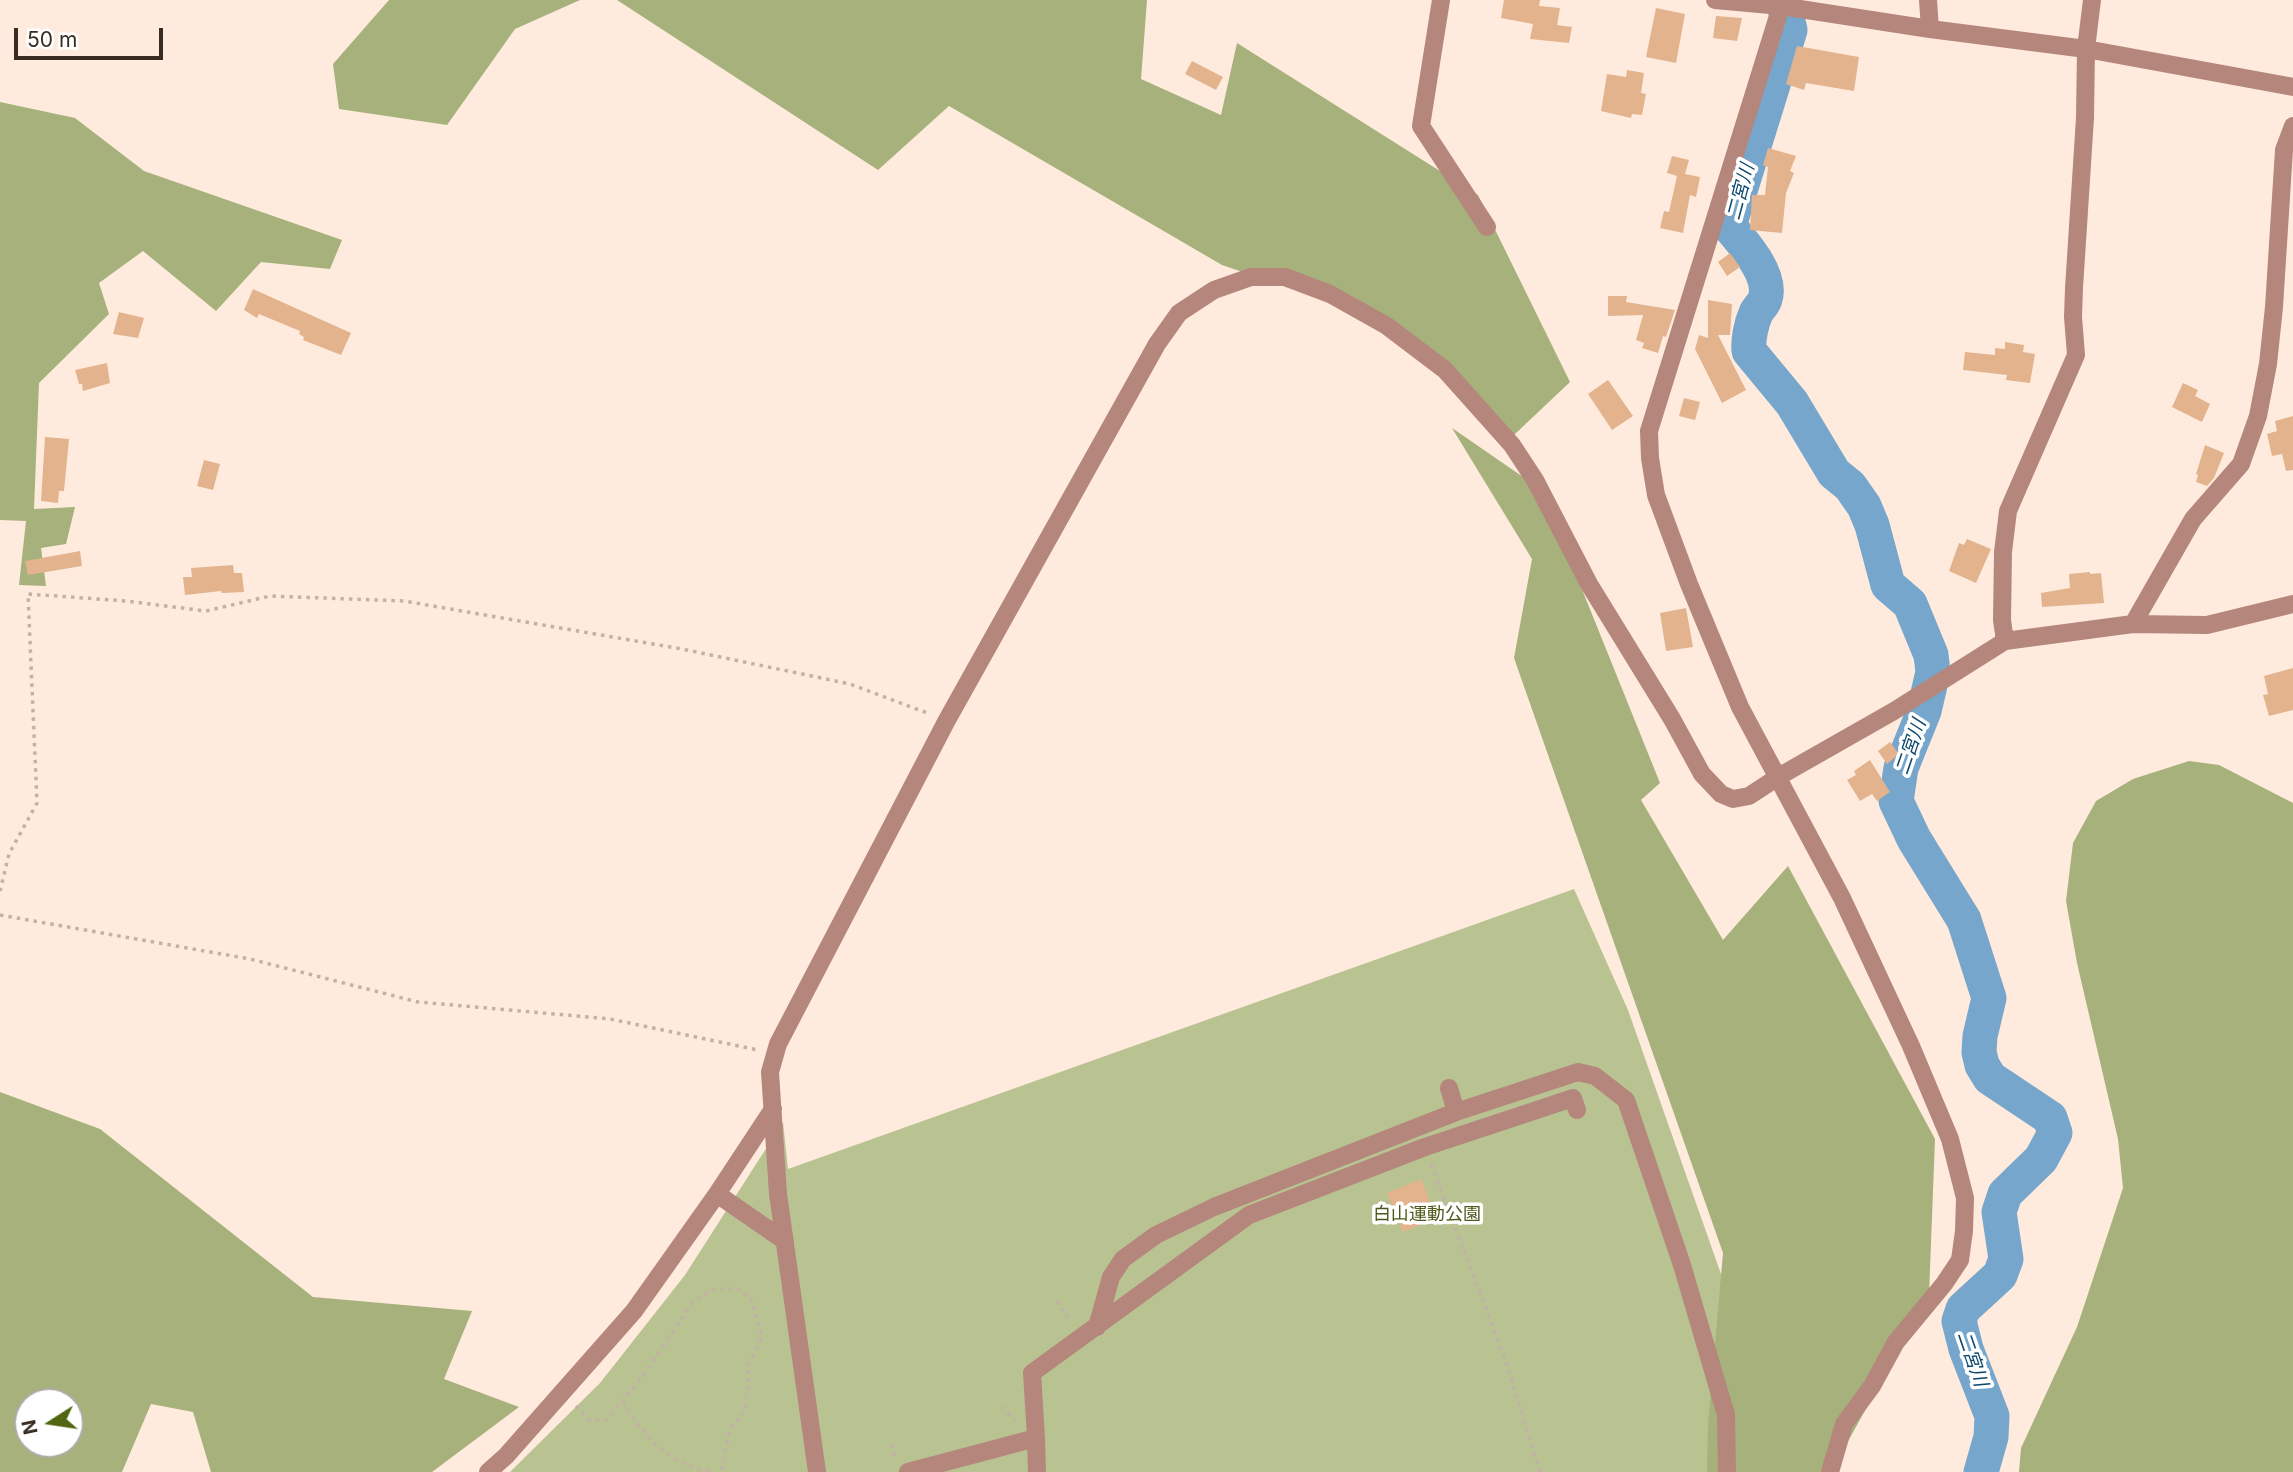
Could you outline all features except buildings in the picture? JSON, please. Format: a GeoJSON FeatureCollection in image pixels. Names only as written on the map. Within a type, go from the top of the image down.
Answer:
{"type":"FeatureCollection","features":[{"type":"Feature","properties":{"kind":"street"},"geometry":{"type":"LineString","coordinates":[[1441,0],[1421,127],[1487,227]]}},
{"type":"Feature","properties":{"kind":"street"},"geometry":{"type":"LineString","coordinates":[[1715,0],[1782,3],[1930,29],[2086,50],[2293,87]]}},
{"type":"Feature","properties":{"kind":"street"},"geometry":{"type":"LineString","coordinates":[[1928,0],[1930,29]]}},
{"type":"Feature","properties":{"kind":"street"},"geometry":{"type":"LineString","coordinates":[[2005,641],[2002,620],[2003,552],[2008,511],[2076,355],[2073,317],[2085,118],[2086,50],[2092,0]]}},
{"type":"Feature","properties":{"kind":"street"},"geometry":{"type":"LineString","coordinates":[[1782,3],[1649,430],[1656,495],[1740,707],[1842,898],[1911,1046],[1950,1139],[1965,1198],[1960,1260],[1944,1284],[1896,1342],[1872,1386],[1844,1424],[1830,1472]]}},
{"type":"Feature","properties":{"kind":"street"},"geometry":{"type":"LineString","coordinates":[[2133,624],[2193,519],[2241,464],[2258,416],[2268,364],[2284,150],[2293,126]]}},
{"type":"Feature","properties":{"kind":"street"},"geometry":{"type":"LineString","coordinates":[[817,1472],[778,1194],[770,1072],[778,1044],[947,720],[1157,344],[1179,313],[1214,290],[1251,277],[1285,277],[1330,294],[1387,326],[1445,370],[1512,445],[1535,480],[1602,606],[1672,719],[1702,774],[1721,794],[1733,799],[1749,796],[1894,712],[2005,641],[2133,624],[2207,625],[2293,604]]}},
{"type":"Feature","properties":{"kind":"street"},"geometry":{"type":"LineString","coordinates":[[1097,1327],[1111,1277],[1124,1259],[1156,1235],[1214,1207],[1456,1112],[1578,1072],[1595,1076],[1626,1100],[1682,1265],[1726,1415],[1727,1472]]}},
{"type":"Feature","properties":{"kind":"street"},"geometry":{"type":"LineString","coordinates":[[1449,1088],[1456,1112]]}},
{"type":"Feature","properties":{"kind":"street"},"geometry":{"type":"LineString","coordinates":[[1037,1472],[1032,1373],[1249,1215],[1425,1147],[1573,1098],[1577,1110]]}},
{"type":"Feature","properties":{"kind":"street"},"geometry":{"type":"LineString","coordinates":[[488,1472],[506,1456],[634,1311],[773,1109]]}},
{"type":"Feature","properties":{"kind":"street"},"geometry":{"type":"LineString","coordinates":[[717,1194],[785,1241]]}},
{"type":"Feature","properties":{"kind":"street"},"geometry":{"type":"LineString","coordinates":[[914,1471],[1036,1438]]}},
{"type":"Feature","properties":{"kind":"path"},"geometry":{"type":"LineString","coordinates":[[0,891],[9,854],[37,803],[28,594],[126,601],[206,611],[270,596],[404,601],[682,649],[850,684],[947,720]]}},
{"type":"Feature","properties":{"kind":"path"},"geometry":{"type":"LineString","coordinates":[[0,915],[250,959],[418,1002],[610,1019],[775,1054]]}},
{"type":"Feature","properties":{"kind":"path"},"geometry":{"type":"LineString","coordinates":[[1425,1147],[1506,1362],[1540,1472]]}},
{"type":"Feature","properties":{"kind":"path"},"geometry":{"type":"LineString","coordinates":[[580,1410],[590,1420],[607,1419],[639,1381],[692,1304],[707,1292],[721,1289],[739,1290],[751,1299],[762,1337],[749,1361],[746,1404],[740,1418],[730,1428],[721,1472]]}},
{"type":"Feature","properties":{"kind":"path"},"geometry":{"type":"LineString","coordinates":[[1057,1301],[1080,1339]]}},
{"type":"Feature","properties":{"kind":"path"},"geometry":{"type":"LineString","coordinates":[[622,1402],[642,1433],[668,1455],[698,1470],[711,1472]]}},
{"type":"Feature","properties":{"kind":"green space"},"geometry":{"type":"Polygon","coordinates":[[[389,0],[580,0],[515,29],[447,125],[339,109],[333,64],[389,0]]]}},
{"type":"Feature","properties":{"kind":"green space"},"geometry":{"type":"Polygon","coordinates":[[[617,0],[1147,0],[1141,79],[1221,115],[1237,43],[1478,195],[1570,382],[1514,435],[1375,317],[1222,265],[949,106],[878,170],[617,0]]]}},
{"type":"Feature","properties":{"kind":"green space"},"geometry":{"type":"Polygon","coordinates":[[[0,102],[75,118],[144,171],[342,240],[330,269],[261,262],[216,311],[143,251],[99,283],[109,314],[39,383],[34,509],[75,507],[66,544],[41,548],[46,586],[19,585],[26,521],[0,520],[0,102]]]}},
{"type":"Feature","properties":{"kind":"green space"},"geometry":{"type":"Polygon","coordinates":[[[1452,428],[1542,490],[1660,783],[1641,800],[1723,940],[1788,866],[1935,1139],[1929,1295],[1831,1472],[1707,1472],[1708,1425],[1723,1253],[1514,658],[1532,559],[1452,428]]]}},
{"type":"Feature","properties":{"kind":"green space"},"geometry":{"type":"Polygon","coordinates":[[[2189,761],[2219,765],[2293,803],[2293,1472],[2019,1472],[2021,1448],[2077,1327],[2123,1188],[2118,1139],[2077,963],[2066,901],[2073,843],[2096,801],[2133,779],[2189,761]]]}},
{"type":"Feature","properties":{"kind":"green space","name":"白山運動公園"},"geometry":{"type":"Polygon","coordinates":[[[1574,889],[1628,1010],[1784,1453],[1785,1472],[510,1472],[600,1383],[685,1275],[783,1122],[788,1169],[1574,889]]]}},
{"type":"Feature","properties":{"kind":"green space"},"geometry":{"type":"Polygon","coordinates":[[[0,1092],[100,1129],[313,1297],[472,1311],[444,1379],[519,1407],[432,1472],[211,1472],[193,1412],[151,1404],[122,1472],[0,1472],[0,1092]]]}},
{"type":"Feature","properties":{"kind":"waterway","name":"二宮川"},"geometry":{"type":"LineString","coordinates":[[1783,0],[1790,30],[1729,226],[1755,260],[1765,280],[1764,301],[1753,322],[1749,351],[1792,403],[1834,473],[1850,486],[1864,506],[1872,525],[1888,585],[1910,604],[1931,655],[1933,672],[1924,711],[1901,768],[1896,801],[1914,839],[1964,920],[1989,998],[1980,1036],[1982,1065],[1990,1078],[2050,1118],[2055,1133],[2041,1159],[2005,1194],[1999,1212],[2006,1259],[2000,1275],[1963,1309],[1959,1321],[1966,1349],[1992,1416],[1991,1437],[1981,1472]]}}]}
